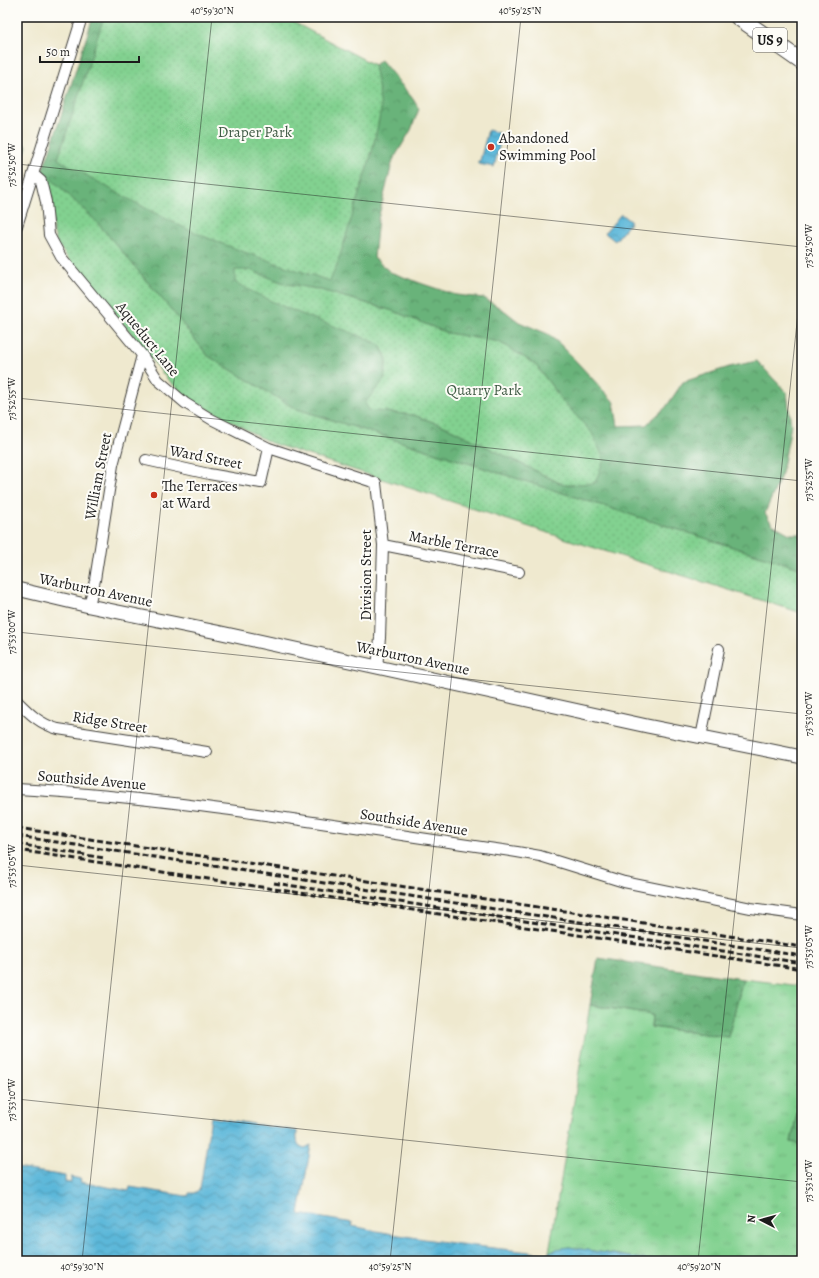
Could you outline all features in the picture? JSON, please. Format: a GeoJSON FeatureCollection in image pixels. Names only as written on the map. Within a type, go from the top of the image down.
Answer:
{"type":"FeatureCollection","features":[{"type":"Feature","properties":{"kind":"main road","name":"US 9"},"geometry":{"type":"LineString","coordinates":[[738,17],[802,62]]}},
{"type":"Feature","properties":{"kind":"street"},"geometry":{"type":"LineString","coordinates":[[17,226],[82,17]]}},
{"type":"Feature","properties":{"kind":"street","name":"Aqueduct Lane"},"geometry":{"type":"LineString","coordinates":[[32,174],[41,181],[46,202],[49,235],[52,243],[61,257],[142,354],[158,380],[185,403],[211,419],[269,448],[376,483]]}},
{"type":"Feature","properties":{"kind":"street","name":"William Street"},"geometry":{"type":"LineString","coordinates":[[89,606],[95,580],[113,465],[142,354]]}},
{"type":"Feature","properties":{"kind":"street","name":"Ward Street"},"geometry":{"type":"LineString","coordinates":[[146,460],[209,474],[261,483],[269,448]]}},
{"type":"Feature","properties":{"kind":"street","name":"Division Street"},"geometry":{"type":"LineString","coordinates":[[376,483],[383,545],[380,638],[377,667]]}},
{"type":"Feature","properties":{"kind":"street","name":"Marble Terrace"},"geometry":{"type":"LineString","coordinates":[[383,545],[519,572]]}},
{"type":"Feature","properties":{"kind":"street","name":"Warburton Avenue"},"geometry":{"type":"LineString","coordinates":[[17,589],[89,606],[701,737],[802,757]]}},
{"type":"Feature","properties":{"kind":"street"},"geometry":{"type":"LineString","coordinates":[[701,737],[719,649]]}},
{"type":"Feature","properties":{"kind":"street","name":"Ridge Street"},"geometry":{"type":"LineString","coordinates":[[17,701],[27,712],[46,726],[207,752]]}},
{"type":"Feature","properties":{"kind":"street","name":"Southside Avenue"},"geometry":{"type":"LineString","coordinates":[[17,789],[148,800],[254,812],[518,852],[540,856],[624,882],[751,908],[802,915]]}},
{"type":"Feature","properties":{"kind":"green space"},"geometry":{"type":"Polygon","coordinates":[[[93,17],[149,17],[339,47],[374,65],[381,60],[413,99],[419,109],[411,130],[393,160],[378,219],[374,258],[390,272],[423,284],[456,295],[484,298],[519,322],[548,334],[562,346],[614,402],[618,426],[646,425],[666,407],[683,382],[729,367],[757,361],[787,393],[791,425],[782,473],[765,513],[772,524],[790,534],[802,534],[802,569],[294,408],[208,356],[97,222],[42,170],[48,156],[93,17]],[[250,270],[290,309],[340,327],[380,345],[387,359],[384,380],[366,403],[370,410],[414,415],[447,427],[564,485],[562,400],[535,364],[499,342],[447,333],[393,311],[317,289],[286,284],[250,270]]]}},
{"type":"Feature","properties":{"kind":"green space","name":"Draper Park"},"geometry":{"type":"Polygon","coordinates":[[[104,17],[284,17],[374,65],[381,110],[372,152],[338,262],[330,281],[240,250],[187,229],[138,204],[58,159],[104,17]]]}},
{"type":"Feature","properties":{"kind":"green space"},"geometry":{"type":"Polygon","coordinates":[[[17,138],[27,146],[17,177],[17,138]]]}},
{"type":"Feature","properties":{"kind":"green space"},"geometry":{"type":"Polygon","coordinates":[[[42,170],[97,222],[208,356],[294,408],[802,569],[802,613],[579,543],[271,443],[189,399],[168,380],[57,244],[53,229],[52,198],[42,170]]]}},
{"type":"Feature","properties":{"kind":"green space","name":"Quarry Park"},"geometry":{"type":"Polygon","coordinates":[[[235,270],[250,270],[286,284],[317,289],[393,311],[447,333],[499,342],[535,364],[562,400],[592,433],[604,459],[595,483],[564,485],[447,427],[414,415],[369,410],[365,403],[384,380],[387,359],[380,345],[272,302],[235,282],[235,270]]]}},
{"type":"Feature","properties":{"kind":"green space"},"geometry":{"type":"Polygon","coordinates":[[[598,958],[743,979],[728,1037],[651,1027],[652,1015],[590,1005],[598,958]]]}},
{"type":"Feature","properties":{"kind":"green space"},"geometry":{"type":"Polygon","coordinates":[[[743,979],[802,986],[802,1090],[791,1142],[802,1144],[802,1261],[660,1261],[569,1247],[549,1252],[590,1005],[652,1015],[651,1027],[728,1037],[743,979]]]}},
{"type":"Feature","properties":{"kind":"green space"},"geometry":{"type":"Polygon","coordinates":[[[802,1090],[802,1144],[791,1142],[802,1090]]]}},
{"type":"Feature","properties":{"kind":"water","name":"Abandoned Swimming Pool"},"geometry":{"type":"Polygon","coordinates":[[[488,130],[502,134],[494,167],[478,164],[488,130]]]}},
{"type":"Feature","properties":{"kind":"water"},"geometry":{"type":"Polygon","coordinates":[[[621,214],[631,222],[615,241],[605,233],[621,214]]]}},
{"type":"Feature","properties":{"kind":"water"},"geometry":{"type":"Polygon","coordinates":[[[211,1117],[297,1131],[298,1144],[305,1148],[311,1145],[299,1214],[353,1223],[352,1226],[376,1231],[450,1243],[548,1254],[556,1249],[569,1247],[660,1261],[17,1261],[17,1168],[65,1176],[65,1182],[71,1183],[71,1177],[81,1179],[80,1182],[129,1191],[130,1187],[186,1196],[189,1195],[189,1193],[194,1193],[200,1189],[211,1117]]]}},
{"type":"Feature","properties":{"kind":"railway"},"geometry":{"type":"LineString","coordinates":[[17,828],[802,947]]}},
{"type":"Feature","properties":{"kind":"railway"},"geometry":{"type":"LineString","coordinates":[[17,836],[802,956]]}},
{"type":"Feature","properties":{"kind":"railway"},"geometry":{"type":"LineString","coordinates":[[17,844],[104,858]]}},
{"type":"Feature","properties":{"kind":"railway"},"geometry":{"type":"LineString","coordinates":[[17,850],[802,969]]}},
{"type":"Feature","properties":{"kind":"railway"},"geometry":{"type":"LineString","coordinates":[[274,883],[802,963]]}},
{"type":"Feature","properties":{"kind":"place","name":"Abandoned Swimming Pool"},"geometry":{"type":"Point","coordinates":[491,147]}},
{"type":"Feature","properties":{"kind":"place","name":"The Terraces at Ward"},"geometry":{"type":"Point","coordinates":[154,495]}}]}
